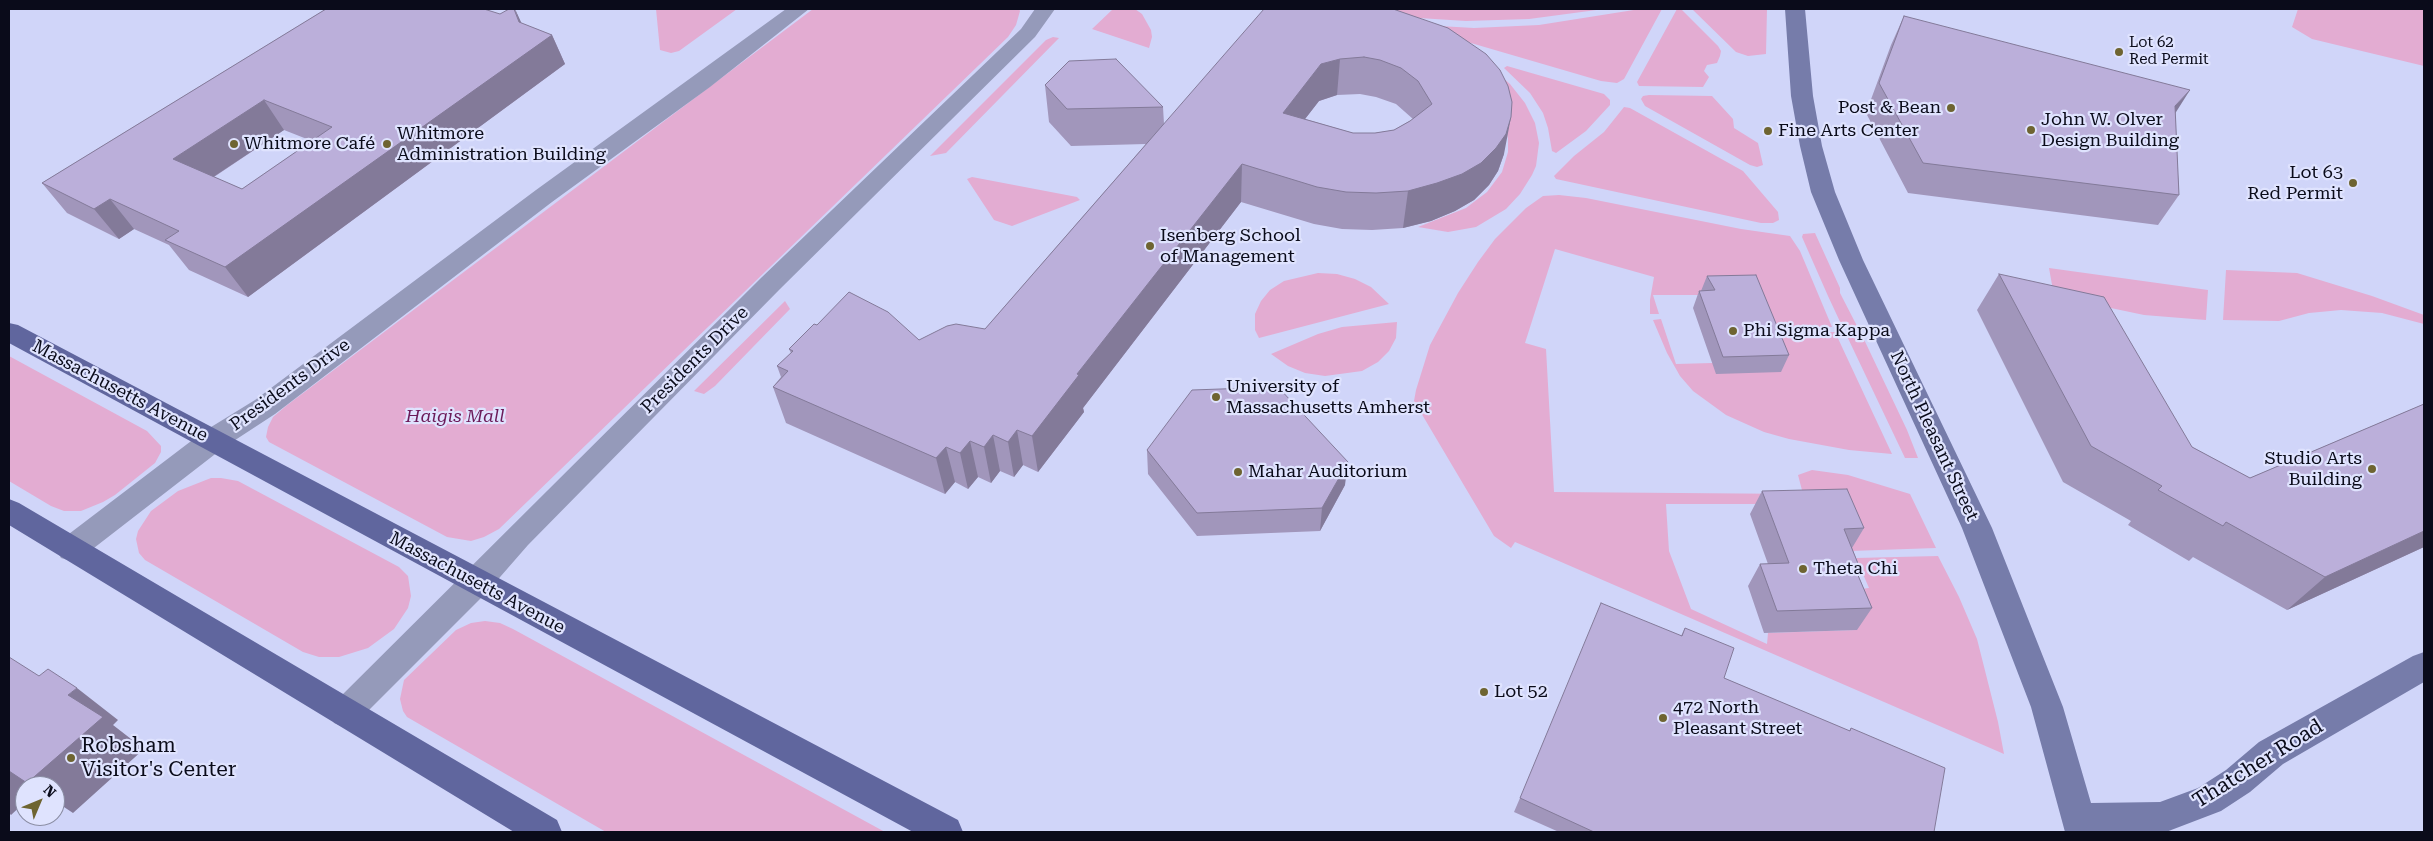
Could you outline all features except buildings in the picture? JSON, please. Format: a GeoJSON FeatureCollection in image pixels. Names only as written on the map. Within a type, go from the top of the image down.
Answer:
{"type":"FeatureCollection","features":[{"type":"Feature","properties":{"kind":"main road","name":"North Pleasant Street"},"geometry":{"type":"LineString","coordinates":[[1795,9],[1802,96],[1811,146],[1823,192],[1851,260],[1977,528],[2047,707],[2081,826]]}},
{"type":"Feature","properties":{"kind":"main road","name":"Massachusetts Avenue"},"geometry":{"type":"LineString","coordinates":[[9,332],[476,583],[946,832]]}},
{"type":"Feature","properties":{"kind":"main road"},"geometry":{"type":"LineString","coordinates":[[9,511],[545,832]]}},
{"type":"Feature","properties":{"kind":"main road","name":"Thatcher Road"},"geometry":{"type":"LineString","coordinates":[[2081,826],[2160,818],[2209,800],[2238,781],[2271,752],[2424,666]]}},
{"type":"Feature","properties":{"kind":"street","name":"Presidents Drive"},"geometry":{"type":"LineString","coordinates":[[72,549],[213,440],[265,407],[544,196],[702,82],[799,9]]}},
{"type":"Feature","properties":{"kind":"street","name":"Presidents Drive"},"geometry":{"type":"LineString","coordinates":[[346,713],[476,583],[518,536],[771,283],[1028,33],[1045,9]]}},
{"type":"Feature","properties":{"kind":"green space"},"geometry":{"type":"Polygon","coordinates":[[[656,9],[737,9],[679,51],[671,53],[660,50],[656,9]]]}},
{"type":"Feature","properties":{"kind":"green space","name":"Haigis Mall"},"geometry":{"type":"Polygon","coordinates":[[[813,9],[1019,9],[1020,11],[1016,25],[1008,37],[499,529],[471,541],[447,537],[269,442],[266,437],[268,427],[273,417],[286,406],[813,9]]]}},
{"type":"Feature","properties":{"kind":"green space"},"geometry":{"type":"Polygon","coordinates":[[[1113,9],[1135,9],[1142,14],[1151,30],[1152,37],[1149,48],[1092,29],[1113,9]]]}},
{"type":"Feature","properties":{"kind":"green space"},"geometry":{"type":"Polygon","coordinates":[[[1358,9],[1604,9],[1529,19],[1466,21],[1419,18],[1358,9]]]}},
{"type":"Feature","properties":{"kind":"green space"},"geometry":{"type":"Polygon","coordinates":[[[1640,9],[1662,9],[1624,79],[1617,83],[1601,81],[1423,29],[1439,26],[1474,28],[1539,25],[1640,9]]]}},
{"type":"Feature","properties":{"kind":"green space"},"geometry":{"type":"Polygon","coordinates":[[[1677,9],[1682,10],[1718,46],[1721,51],[1717,63],[1707,65],[1704,71],[1709,77],[1703,87],[1639,86],[1637,82],[1677,9]]]}},
{"type":"Feature","properties":{"kind":"green space"},"geometry":{"type":"Polygon","coordinates":[[[1692,9],[1767,9],[1766,54],[1748,56],[1736,52],[1692,9]]]}},
{"type":"Feature","properties":{"kind":"green space"},"geometry":{"type":"Polygon","coordinates":[[[2298,9],[2424,9],[2424,66],[2312,39],[2292,27],[2298,9]]]}},
{"type":"Feature","properties":{"kind":"green space"},"geometry":{"type":"Polygon","coordinates":[[[1053,37],[1059,38],[946,153],[930,156],[1046,40],[1053,37]]]}},
{"type":"Feature","properties":{"kind":"green space"},"geometry":{"type":"Polygon","coordinates":[[[1507,66],[1604,94],[1610,100],[1610,105],[1586,131],[1556,153],[1552,151],[1543,113],[1530,93],[1504,68],[1507,66]]]}},
{"type":"Feature","properties":{"kind":"green space"},"geometry":{"type":"Polygon","coordinates":[[[1495,71],[1510,84],[1525,103],[1535,123],[1539,143],[1536,166],[1532,175],[1520,194],[1506,209],[1476,227],[1448,232],[1418,227],[1466,208],[1487,192],[1502,172],[1508,152],[1508,139],[1495,71]]]}},
{"type":"Feature","properties":{"kind":"green space"},"geometry":{"type":"Polygon","coordinates":[[[1643,96],[1712,96],[1733,119],[1734,128],[1758,143],[1763,165],[1757,167],[1750,165],[1645,106],[1641,99],[1643,96]]]}},
{"type":"Feature","properties":{"kind":"green space"},"geometry":{"type":"Polygon","coordinates":[[[1624,107],[1630,108],[1743,171],[1778,212],[1779,220],[1773,223],[1761,223],[1556,179],[1554,176],[1574,156],[1604,132],[1624,107]]]}},
{"type":"Feature","properties":{"kind":"green space"},"geometry":{"type":"Polygon","coordinates":[[[972,177],[1077,197],[1080,200],[1012,226],[994,220],[967,179],[972,177]]]}},
{"type":"Feature","properties":{"kind":"green space"},"geometry":{"type":"Polygon","coordinates":[[[1559,195],[1586,198],[1741,229],[1790,236],[1800,251],[1832,327],[1763,327],[1701,295],[1653,295],[1659,314],[1650,314],[1650,300],[1654,277],[1555,249],[1525,343],[1546,349],[1554,492],[1803,494],[1798,475],[1812,470],[1848,475],[1910,494],[1936,548],[1850,551],[1779,504],[1666,504],[1669,551],[1691,609],[1767,644],[1768,633],[1856,630],[1841,591],[1869,588],[1856,558],[1938,556],[1959,597],[1977,639],[2004,754],[1515,542],[1511,548],[1494,536],[1414,401],[1416,390],[1430,345],[1458,293],[1478,262],[1495,239],[1526,208],[1543,196],[1559,195]]]}},
{"type":"Feature","properties":{"kind":"green space"},"geometry":{"type":"Polygon","coordinates":[[[1815,233],[1840,288],[1840,293],[1857,326],[1842,326],[1828,296],[1802,237],[1803,234],[1815,233]]]}},
{"type":"Feature","properties":{"kind":"green space"},"geometry":{"type":"Polygon","coordinates":[[[2049,268],[2208,290],[2206,320],[2144,315],[2054,296],[2049,268]]]}},
{"type":"Feature","properties":{"kind":"green space"},"geometry":{"type":"Polygon","coordinates":[[[2226,270],[2297,273],[2372,296],[2424,315],[2424,324],[2382,313],[2341,310],[2309,313],[2279,321],[2223,320],[2226,270]]]}},
{"type":"Feature","properties":{"kind":"green space"},"geometry":{"type":"Polygon","coordinates":[[[1318,273],[1337,274],[1355,279],[1371,287],[1389,304],[1259,338],[1255,330],[1255,314],[1261,301],[1270,290],[1284,281],[1318,273]]]}},
{"type":"Feature","properties":{"kind":"green space"},"geometry":{"type":"Polygon","coordinates":[[[785,301],[790,309],[715,386],[704,394],[694,391],[785,301]]]}},
{"type":"Feature","properties":{"kind":"green space"},"geometry":{"type":"Polygon","coordinates":[[[1661,319],[1676,364],[1712,363],[1766,334],[1835,332],[1892,454],[1849,450],[1789,439],[1764,432],[1726,415],[1693,391],[1680,376],[1667,353],[1653,320],[1661,319]]]}},
{"type":"Feature","properties":{"kind":"green space"},"geometry":{"type":"Polygon","coordinates":[[[1397,322],[1396,338],[1389,351],[1378,362],[1362,371],[1325,376],[1305,373],[1288,366],[1271,354],[1318,334],[1342,327],[1397,322]]]}},
{"type":"Feature","properties":{"kind":"green space"},"geometry":{"type":"Polygon","coordinates":[[[1860,331],[1907,430],[1918,458],[1905,458],[1845,332],[1860,331]]]}},
{"type":"Feature","properties":{"kind":"green space"},"geometry":{"type":"Polygon","coordinates":[[[9,356],[147,431],[161,446],[161,452],[155,463],[115,495],[81,511],[64,511],[51,506],[9,481],[9,356]]]}},
{"type":"Feature","properties":{"kind":"green space"},"geometry":{"type":"Polygon","coordinates":[[[211,478],[238,481],[399,567],[408,576],[411,596],[408,608],[394,629],[368,648],[339,657],[319,657],[303,652],[145,560],[139,553],[136,539],[138,531],[151,511],[178,491],[211,478]]]}},
{"type":"Feature","properties":{"kind":"green space"},"geometry":{"type":"Polygon","coordinates":[[[485,621],[500,623],[513,629],[885,832],[606,832],[407,717],[403,711],[400,699],[404,680],[456,630],[471,623],[485,621]]]}},
{"type":"Feature","properties":{"kind":"place","name":"Lot 62 Red Permit"},"geometry":{"type":"Point","coordinates":[2119,52]}},
{"type":"Feature","properties":{"kind":"place","name":"Post & Bean"},"geometry":{"type":"Point","coordinates":[1951,108]}},
{"type":"Feature","properties":{"kind":"place","name":"John W. Olver Design Building"},"geometry":{"type":"Point","coordinates":[2031,130]}},
{"type":"Feature","properties":{"kind":"place","name":"Fine Arts Center"},"geometry":{"type":"Point","coordinates":[1768,131]}},
{"type":"Feature","properties":{"kind":"place","name":"Whitmore Café"},"geometry":{"type":"Point","coordinates":[234,144]}},
{"type":"Feature","properties":{"kind":"place","name":"Whitmore Administration Building"},"geometry":{"type":"Point","coordinates":[387,144]}},
{"type":"Feature","properties":{"kind":"place","name":"Lot 63 Red Permit"},"geometry":{"type":"Point","coordinates":[2353,183]}},
{"type":"Feature","properties":{"kind":"place","name":"Isenberg School of Management"},"geometry":{"type":"Point","coordinates":[1150,246]}},
{"type":"Feature","properties":{"kind":"place","name":"Phi Sigma Kappa"},"geometry":{"type":"Point","coordinates":[1733,331]}},
{"type":"Feature","properties":{"kind":"place","name":"University of Massachusetts Amherst"},"geometry":{"type":"Point","coordinates":[1216,397]}},
{"type":"Feature","properties":{"kind":"place","name":"Studio Arts Building"},"geometry":{"type":"Point","coordinates":[2372,469]}},
{"type":"Feature","properties":{"kind":"place","name":"Mahar Auditorium"},"geometry":{"type":"Point","coordinates":[1238,472]}},
{"type":"Feature","properties":{"kind":"place","name":"Theta Chi"},"geometry":{"type":"Point","coordinates":[1803,569]}},
{"type":"Feature","properties":{"kind":"place","name":"Lot 52"},"geometry":{"type":"Point","coordinates":[1484,692]}},
{"type":"Feature","properties":{"kind":"place","name":"472 North Pleasant Street"},"geometry":{"type":"Point","coordinates":[1663,718]}},
{"type":"Feature","properties":{"kind":"place","name":"Robsham Visitor's Center"},"geometry":{"type":"Point","coordinates":[71,758]}}]}
